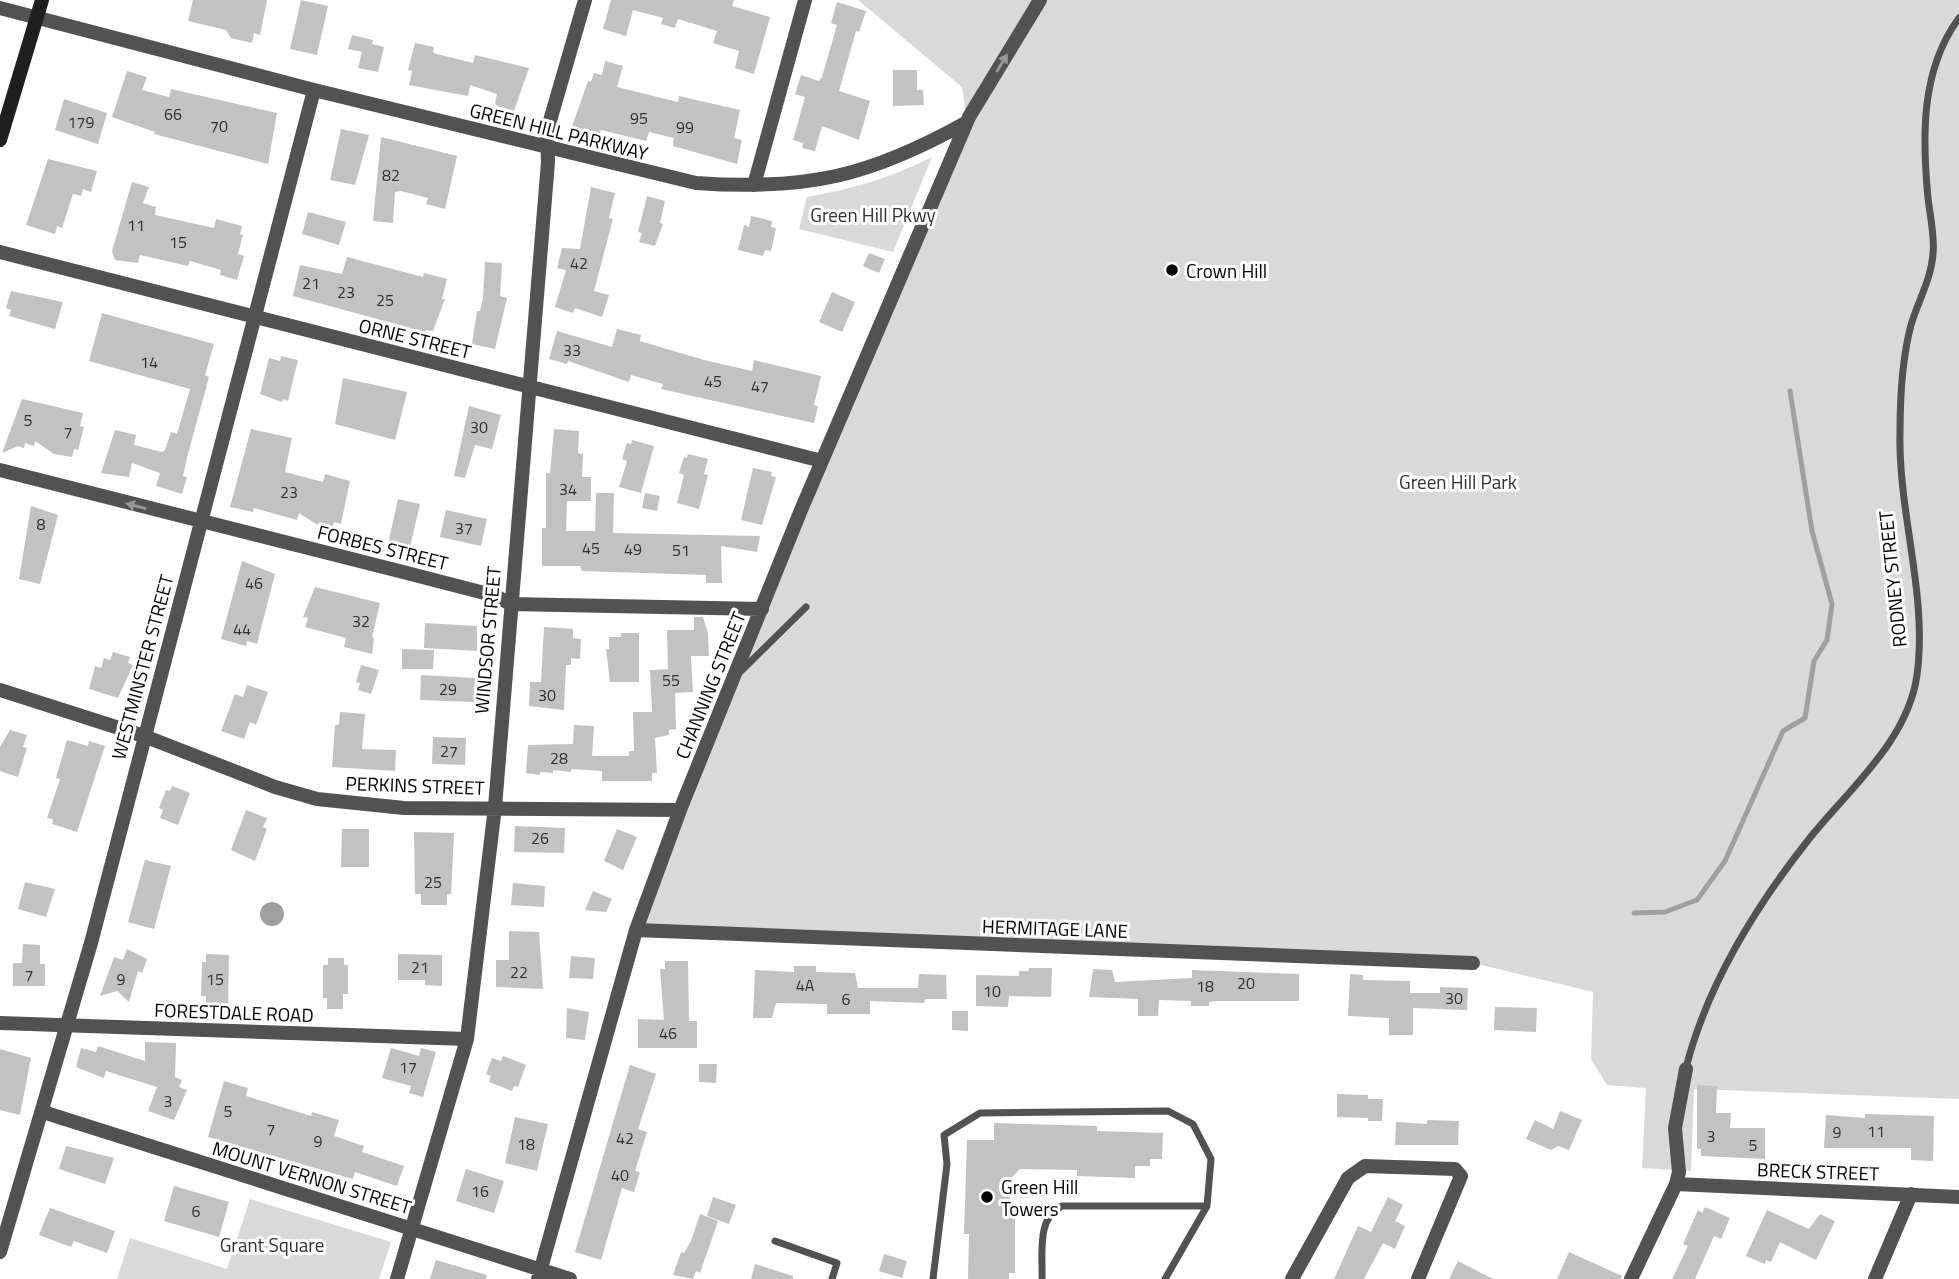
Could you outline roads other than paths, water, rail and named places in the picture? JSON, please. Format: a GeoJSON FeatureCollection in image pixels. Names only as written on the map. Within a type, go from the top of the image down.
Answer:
{"type":"FeatureCollection","features":[{"type":"Feature","properties":{"kind":"main road"},"geometry":{"type":"LineString","coordinates":[[0,140],[42,0]]}},
{"type":"Feature","properties":{"kind":"street","name":"WINDSOR STREET"},"geometry":{"type":"LineString","coordinates":[[397,1279],[414,1229],[467,1039],[495,807],[547,131],[585,0]]}},
{"type":"Feature","properties":{"kind":"street"},"geometry":{"type":"LineString","coordinates":[[754,185],[805,0]]}},
{"type":"Feature","properties":{"kind":"street"},"geometry":{"type":"LineString","coordinates":[[967,122],[1040,0]]}},
{"type":"Feature","properties":{"kind":"street","name":"GREEN HILL PARKWAY"},"geometry":{"type":"LineString","coordinates":[[0,8],[37,20],[314,90],[548,145],[569,153],[677,180],[754,185],[835,179],[881,165],[967,122]]}},
{"type":"Feature","properties":{"kind":"street","name":"WESTMINSTER STREET"},"geometry":{"type":"LineString","coordinates":[[0,1252],[68,1024],[314,90]]}},
{"type":"Feature","properties":{"kind":"street","name":"CHANNING STREET"},"geometry":{"type":"LineString","coordinates":[[540,1274],[636,930],[680,810],[822,461],[967,122]]}},
{"type":"Feature","properties":{"kind":"street","name":"ORNE STREET"},"geometry":{"type":"LineString","coordinates":[[0,252],[822,461]]}},
{"type":"Feature","properties":{"kind":"street","name":"FORBES STREET"},"geometry":{"type":"LineString","coordinates":[[0,470],[420,576],[496,596],[510,604],[762,609]]}},
{"type":"Feature","properties":{"kind":"street","name":"PERKINS STREET"},"geometry":{"type":"LineString","coordinates":[[0,690],[144,736],[275,788],[317,799],[404,808],[680,810]]}},
{"type":"Feature","properties":{"kind":"street","name":"HERMITAGE LANE"},"geometry":{"type":"LineString","coordinates":[[636,930],[1473,963]]}},
{"type":"Feature","properties":{"kind":"street","name":"FORESTDALE ROAD"},"geometry":{"type":"LineString","coordinates":[[0,1023],[467,1039]]}},
{"type":"Feature","properties":{"kind":"street","name":"RODNEY STREET"},"geometry":{"type":"LineString","coordinates":[[1631,1279],[1676,1184],[1679,1172],[1675,1128],[1686,1069]]}},
{"type":"Feature","properties":{"kind":"street","name":"MOUNT VERNON STREET"},"geometry":{"type":"LineString","coordinates":[[43,1112],[414,1229],[540,1274],[570,1279]]}},
{"type":"Feature","properties":{"kind":"street"},"geometry":{"type":"LineString","coordinates":[[1292,1279],[1348,1178],[1365,1166],[1455,1169],[1461,1176],[1418,1279]]}},
{"type":"Feature","properties":{"kind":"street","name":"BRECK STREET"},"geometry":{"type":"LineString","coordinates":[[1676,1184],[1959,1197]]}},
{"type":"Feature","properties":{"kind":"street"},"geometry":{"type":"LineString","coordinates":[[1875,1279],[1911,1194]]}},
{"type":"Feature","properties":{"kind":"lane","name":"RODNEY STREET"},"geometry":{"type":"LineString","coordinates":[[1686,1069],[1705,1010],[1741,939],[1807,841],[1887,746],[1914,692],[1919,642],[1900,471],[1902,384],[1910,328],[1924,293],[1933,253],[1924,160],[1926,100],[1942,40],[1959,18]]}},
{"type":"Feature","properties":{"kind":"lane"},"geometry":{"type":"LineString","coordinates":[[733,679],[806,607]]}},
{"type":"Feature","properties":{"kind":"lane"},"geometry":{"type":"LineString","coordinates":[[933,1279],[947,1164],[944,1135],[980,1113],[1168,1111],[1193,1124],[1211,1159],[1207,1206],[1165,1279]]}},
{"type":"Feature","properties":{"kind":"lane"},"geometry":{"type":"LineString","coordinates":[[1042,1279],[1045,1221],[1051,1211],[1062,1206],[1207,1206]]}},
{"type":"Feature","properties":{"kind":"lane"},"geometry":{"type":"LineString","coordinates":[[775,1241],[837,1263],[832,1279]]}},
{"type":"Feature","properties":{"kind":"waterway"},"geometry":{"type":"LineString","coordinates":[[1634,913],[1665,912],[1697,900],[1725,861],[1783,731],[1805,718],[1814,661],[1827,640],[1832,604],[1812,531],[1790,391]]}},
{"type":"Feature","properties":{"kind":"place","name":"Crown Hill"},"geometry":{"type":"Point","coordinates":[1172,270]}},
{"type":"Feature","properties":{"kind":"place","name":"Green Hill Towers"},"geometry":{"type":"Point","coordinates":[987,1197]}},
{"type":"Feature","properties":{"kind":"park label","name":"Green Hill Pkwy"},"geometry":{"type":"Point","coordinates":[873,214]}},
{"type":"Feature","properties":{"kind":"park label","name":"Green Hill Park"},"geometry":{"type":"Point","coordinates":[1458,481]}},
{"type":"Feature","properties":{"kind":"park label","name":"Grant Square"},"geometry":{"type":"Point","coordinates":[272,1244]}}]}
